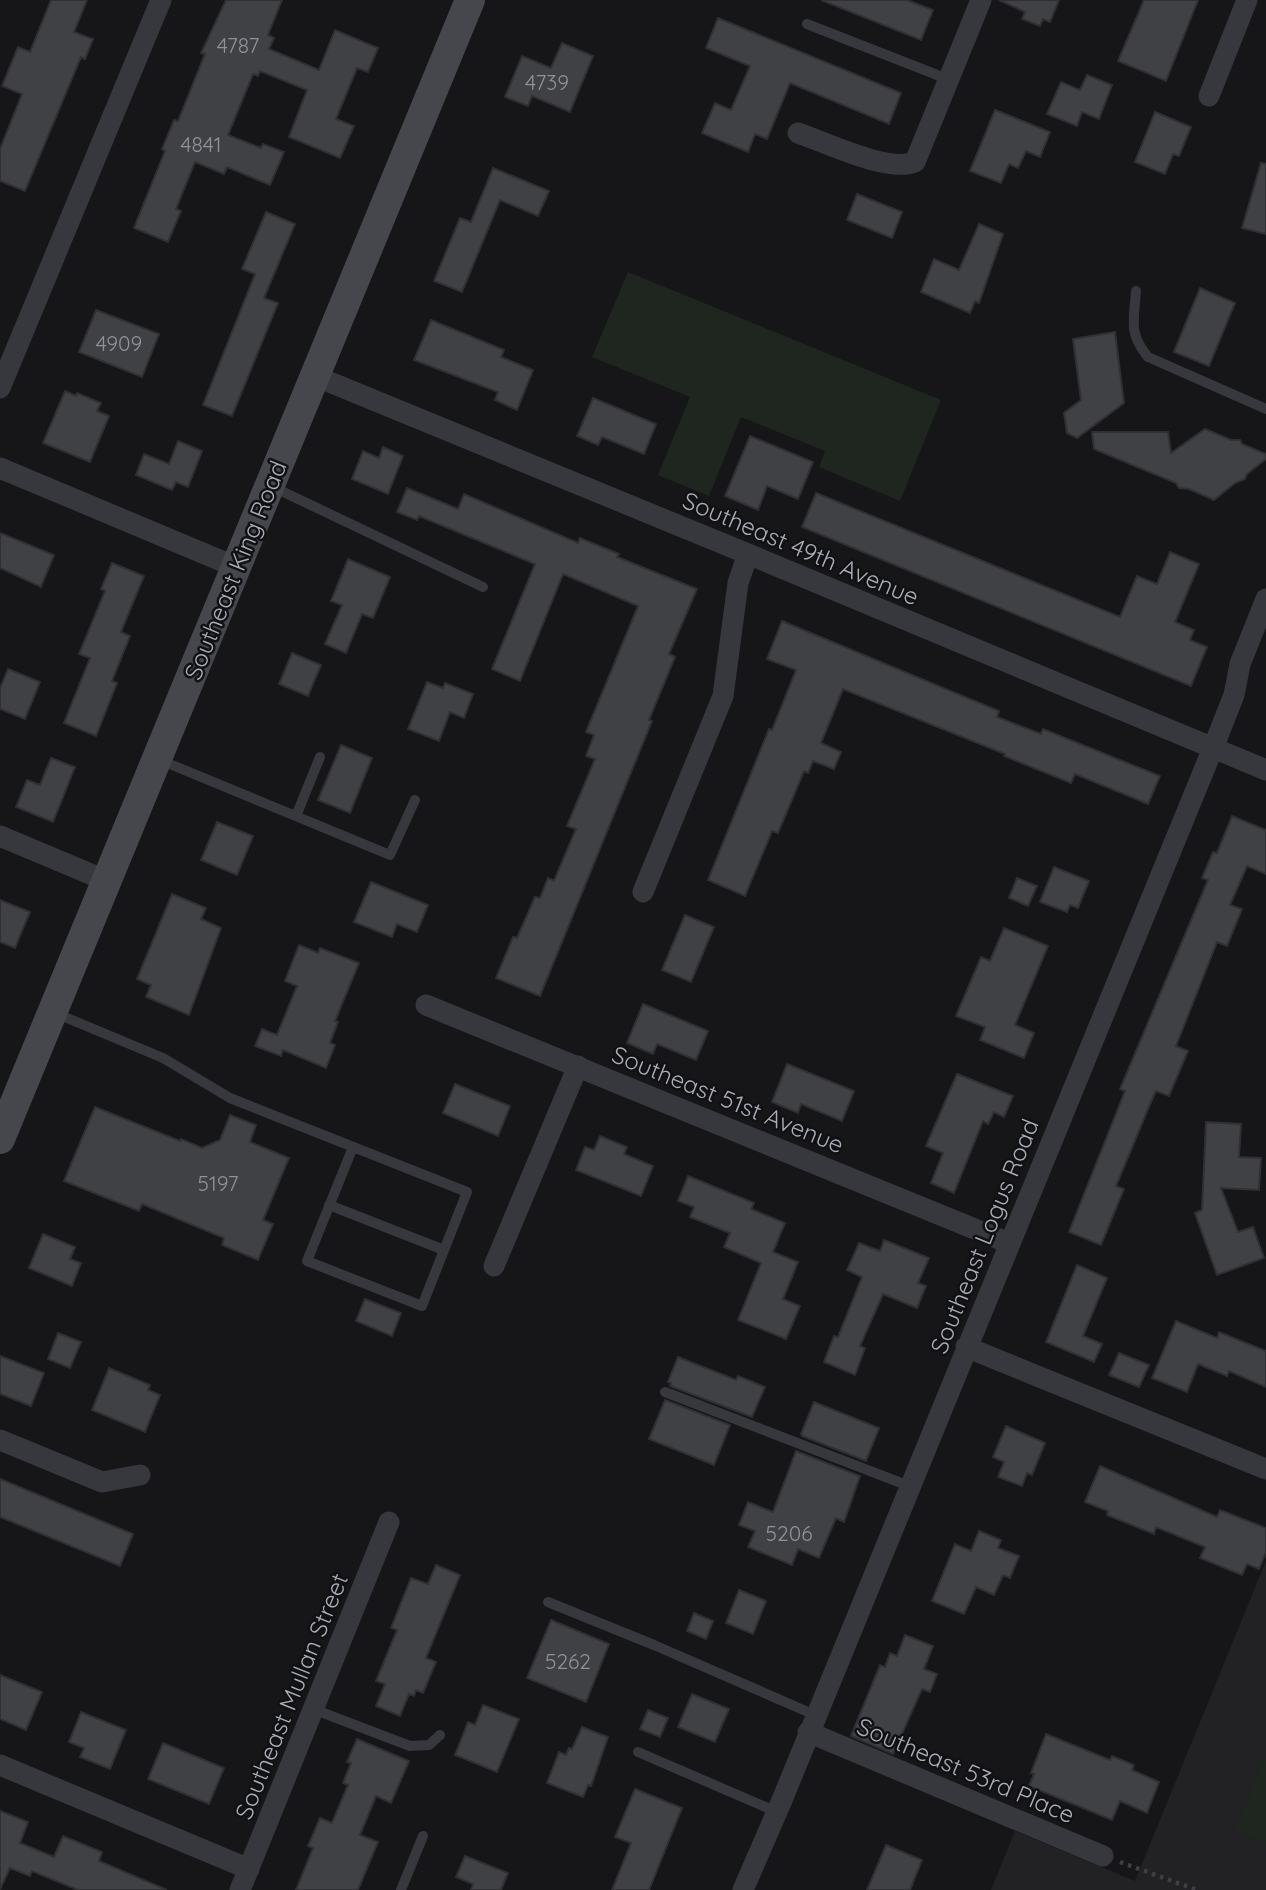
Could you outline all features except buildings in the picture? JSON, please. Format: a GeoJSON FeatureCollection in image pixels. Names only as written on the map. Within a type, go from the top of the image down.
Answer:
{"type":"FeatureCollection","features":[{"type":"Feature","properties":{"kind":"main road","name":"Southeast King Road"},"geometry":{"type":"LineString","coordinates":[[0,1139],[470,0]]}},
{"type":"Feature","properties":{"kind":"street"},"geometry":{"type":"LineString","coordinates":[[0,388],[161,0]]}},
{"type":"Feature","properties":{"kind":"street"},"geometry":{"type":"LineString","coordinates":[[798,133],[889,165],[906,166],[915,162],[981,0]]}},
{"type":"Feature","properties":{"kind":"street"},"geometry":{"type":"LineString","coordinates":[[1209,96],[1247,0]]}},
{"type":"Feature","properties":{"kind":"street","name":"Southeast 49th Avenue"},"geometry":{"type":"LineString","coordinates":[[315,376],[1266,770]]}},
{"type":"Feature","properties":{"kind":"street"},"geometry":{"type":"LineString","coordinates":[[0,468],[236,567]]}},
{"type":"Feature","properties":{"kind":"street"},"geometry":{"type":"LineString","coordinates":[[643,892],[723,696],[738,583],[748,554]]}},
{"type":"Feature","properties":{"kind":"street","name":"Southeast Logus Road"},"geometry":{"type":"LineString","coordinates":[[743,1890],[1213,748],[1234,695],[1240,664],[1266,599]]}},
{"type":"Feature","properties":{"kind":"street"},"geometry":{"type":"LineString","coordinates":[[0,836],[107,881]]}},
{"type":"Feature","properties":{"kind":"street","name":"Southeast 51st Avenue"},"geometry":{"type":"LineString","coordinates":[[426,1005],[1009,1243]]}},
{"type":"Feature","properties":{"kind":"street"},"geometry":{"type":"LineString","coordinates":[[494,1266],[578,1066]]}},
{"type":"Feature","properties":{"kind":"street"},"geometry":{"type":"LineString","coordinates":[[966,1347],[1266,1469]]}},
{"type":"Feature","properties":{"kind":"street"},"geometry":{"type":"LineString","coordinates":[[0,1440],[102,1482],[140,1475]]}},
{"type":"Feature","properties":{"kind":"street","name":"Southeast Mullan Street"},"geometry":{"type":"LineString","coordinates":[[240,1890],[390,1522]]}},
{"type":"Feature","properties":{"kind":"street","name":"Southeast 53rd Place"},"geometry":{"type":"LineString","coordinates":[[812,1724],[1103,1856]]}},
{"type":"Feature","properties":{"kind":"street"},"geometry":{"type":"LineString","coordinates":[[0,1765],[249,1869]]}},
{"type":"Feature","properties":{"kind":"lane"},"geometry":{"type":"LineString","coordinates":[[807,24],[950,80]]}},
{"type":"Feature","properties":{"kind":"lane"},"geometry":{"type":"LineString","coordinates":[[1136,290],[1133,327],[1137,344],[1148,357],[1266,409]]}},
{"type":"Feature","properties":{"kind":"lane"},"geometry":{"type":"LineString","coordinates":[[270,486],[483,587]]}},
{"type":"Feature","properties":{"kind":"lane"},"geometry":{"type":"LineString","coordinates":[[296,816],[320,757]]}},
{"type":"Feature","properties":{"kind":"lane"},"geometry":{"type":"LineString","coordinates":[[157,759],[390,855],[415,800]]}},
{"type":"Feature","properties":{"kind":"lane"},"geometry":{"type":"LineString","coordinates":[[52,1012],[163,1058],[230,1098],[467,1192],[422,1306],[307,1261],[353,1147]]}},
{"type":"Feature","properties":{"kind":"lane"},"geometry":{"type":"LineString","coordinates":[[330,1205],[444,1250]]}},
{"type":"Feature","properties":{"kind":"lane"},"geometry":{"type":"LineString","coordinates":[[665,1392],[909,1486]]}},
{"type":"Feature","properties":{"kind":"lane"},"geometry":{"type":"LineString","coordinates":[[548,1602],[654,1645],[812,1724]]}},
{"type":"Feature","properties":{"kind":"lane"},"geometry":{"type":"LineString","coordinates":[[313,1709],[410,1746],[429,1745],[440,1735]]}},
{"type":"Feature","properties":{"kind":"lane"},"geometry":{"type":"LineString","coordinates":[[638,1752],[777,1812]]}},
{"type":"Feature","properties":{"kind":"lane"},"geometry":{"type":"LineString","coordinates":[[401,1890],[423,1836]]}},
{"type":"Feature","properties":{"kind":"path"},"geometry":{"type":"LineString","coordinates":[[1103,1856],[1196,1890]]}},
{"type":"Feature","properties":{"kind":"shaded area"},"geometry":{"type":"Polygon","coordinates":[[[628,272],[941,400],[900,501],[819,467],[825,451],[741,417],[709,496],[658,475],[690,397],[592,357],[628,272]]]}},
{"type":"Feature","properties":{"kind":"shaded area"},"geometry":{"type":"Polygon","coordinates":[[[1266,1561],[1266,1890],[991,1890],[1015,1831],[1135,1881],[1266,1561]]]}},
{"type":"Feature","properties":{"kind":"shaded area"},"geometry":{"type":"Polygon","coordinates":[[[1266,1756],[1266,1843],[1235,1830],[1266,1756]]]}}]}
